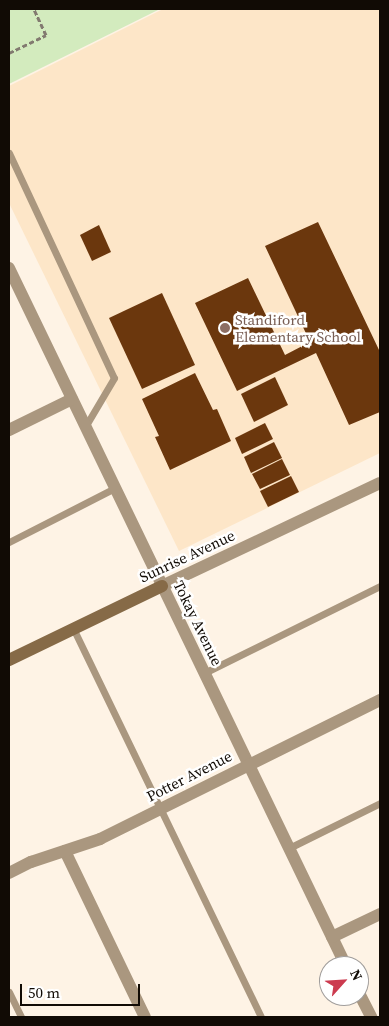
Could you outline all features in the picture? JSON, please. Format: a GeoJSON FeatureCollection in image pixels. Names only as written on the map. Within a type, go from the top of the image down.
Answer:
{"type":"FeatureCollection","features":[{"type":"Feature","properties":{"kind":"street","name":"Tokay Avenue"},"geometry":{"type":"LineString","coordinates":[[9,268],[341,956]]}},
{"type":"Feature","properties":{"kind":"street"},"geometry":{"type":"LineString","coordinates":[[9,430],[72,399]]}},
{"type":"Feature","properties":{"kind":"street","name":"Sunrise Avenue"},"geometry":{"type":"LineString","coordinates":[[9,660],[380,483]]}},
{"type":"Feature","properties":{"kind":"street","name":"Potter Avenue"},"geometry":{"type":"LineString","coordinates":[[9,873],[31,862],[100,839],[380,700]]}},
{"type":"Feature","properties":{"kind":"street"},"geometry":{"type":"LineString","coordinates":[[65,851],[145,1017]]}},
{"type":"Feature","properties":{"kind":"street"},"geometry":{"type":"LineString","coordinates":[[332,937],[380,914]]}},
{"type":"Feature","properties":{"kind":"lane"},"geometry":{"type":"LineString","coordinates":[[9,153],[114,378],[85,428]]}},
{"type":"Feature","properties":{"kind":"lane"},"geometry":{"type":"LineString","coordinates":[[9,542],[115,488]]}},
{"type":"Feature","properties":{"kind":"lane"},"geometry":{"type":"LineString","coordinates":[[204,673],[380,586]]}},
{"type":"Feature","properties":{"kind":"lane"},"geometry":{"type":"LineString","coordinates":[[73,628],[162,808],[261,1017]]}},
{"type":"Feature","properties":{"kind":"lane"},"geometry":{"type":"LineString","coordinates":[[289,848],[380,803]]}},
{"type":"Feature","properties":{"kind":"lane"},"geometry":{"type":"LineString","coordinates":[[9,992],[21,1017]]}},
{"type":"Feature","properties":{"kind":"path"},"geometry":{"type":"LineString","coordinates":[[9,53],[46,35],[34,9]]}},
{"type":"Feature","properties":{"kind":"shaded area","name":"Standiford Elementary School"},"geometry":{"type":"Polygon","coordinates":[[[163,9],[380,9],[380,453],[179,551],[9,203],[9,86],[163,9]]]}},
{"type":"Feature","properties":{"kind":"green space"},"geometry":{"type":"Polygon","coordinates":[[[9,9],[160,9],[9,84],[9,9]]]}},
{"type":"Feature","properties":{"kind":"building"},"geometry":{"type":"Polygon","coordinates":[[[318,222],[380,352],[380,412],[349,425],[316,353],[237,391],[195,303],[248,278],[285,355],[310,342],[265,246],[318,222]]]}},
{"type":"Feature","properties":{"kind":"building"},"geometry":{"type":"Polygon","coordinates":[[[99,225],[111,252],[92,261],[80,235],[99,225]]]}},
{"type":"Feature","properties":{"kind":"building"},"geometry":{"type":"Polygon","coordinates":[[[162,293],[195,365],[142,389],[109,318],[162,293]]]}},
{"type":"Feature","properties":{"kind":"building"},"geometry":{"type":"Polygon","coordinates":[[[195,373],[213,410],[217,409],[231,441],[170,470],[155,437],[159,436],[142,399],[195,373]]]}},
{"type":"Feature","properties":{"kind":"building"},"geometry":{"type":"Polygon","coordinates":[[[275,377],[288,405],[254,422],[241,394],[275,377]]]}},
{"type":"Feature","properties":{"kind":"building"},"geometry":{"type":"Polygon","coordinates":[[[265,423],[273,439],[242,454],[235,438],[265,423]]]}},
{"type":"Feature","properties":{"kind":"building"},"geometry":{"type":"Polygon","coordinates":[[[274,442],[282,458],[251,473],[244,457],[274,442]]]}},
{"type":"Feature","properties":{"kind":"building"},"geometry":{"type":"Polygon","coordinates":[[[282,459],[290,475],[260,489],[252,474],[282,459]]]}},
{"type":"Feature","properties":{"kind":"building"},"geometry":{"type":"Polygon","coordinates":[[[291,476],[299,492],[268,507],[260,491],[291,476]]]}},
{"type":"Feature","properties":{"kind":"place","name":"Standiford Elementary School"},"geometry":{"type":"Point","coordinates":[225,328]}}]}
